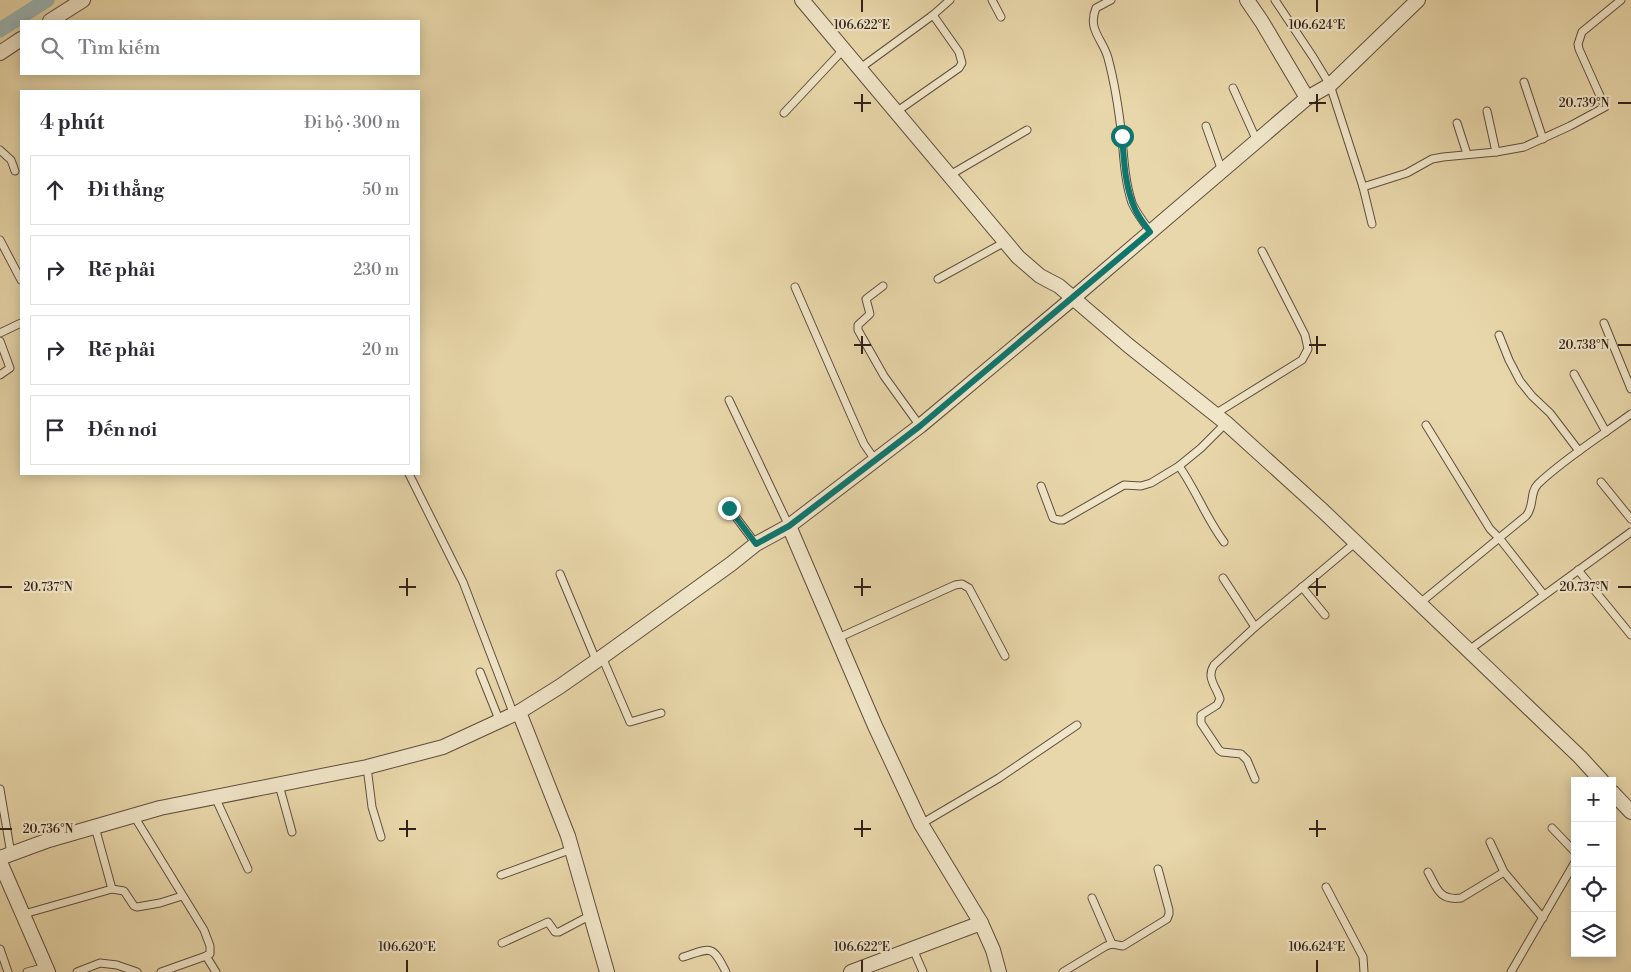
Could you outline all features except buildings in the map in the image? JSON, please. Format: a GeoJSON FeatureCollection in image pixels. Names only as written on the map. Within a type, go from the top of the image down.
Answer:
{"type":"FeatureCollection","features":[{"type":"Feature","properties":{"kind":"street"},"geometry":{"type":"LineString","coordinates":[[52,20],[84,0]]}},
{"type":"Feature","properties":{"kind":"street"},"geometry":{"type":"LineString","coordinates":[[802,0],[1018,257],[1040,276],[1059,286],[1129,346],[1226,423],[1356,542],[1580,757],[1598,777]]}},
{"type":"Feature","properties":{"kind":"street"},"geometry":{"type":"LineString","coordinates":[[1247,0],[1262,22],[1319,92]]}},
{"type":"Feature","properties":{"kind":"street"},"geometry":{"type":"LineString","coordinates":[[48,969],[24,914],[4,858],[49,840],[160,808],[367,767],[444,747],[500,722],[559,687],[756,544],[789,526],[920,426],[1256,141],[1319,92],[1417,0]]}},
{"type":"Feature","properties":{"kind":"street"},"geometry":{"type":"LineString","coordinates":[[0,53],[20,40]]}},
{"type":"Feature","properties":{"kind":"street"},"geometry":{"type":"LineString","coordinates":[[789,526],[875,726],[921,824],[982,923],[993,950],[999,972]]}},
{"type":"Feature","properties":{"kind":"street"},"geometry":{"type":"LineString","coordinates":[[516,713],[553,797],[572,849],[607,972]]}},
{"type":"Feature","properties":{"kind":"street"},"geometry":{"type":"LineString","coordinates":[[1616,800],[1631,812]]}},
{"type":"Feature","properties":{"kind":"street"},"geometry":{"type":"LineString","coordinates":[[851,972],[982,923]]}},
{"type":"Feature","properties":{"kind":"lane"},"geometry":{"type":"LineString","coordinates":[[859,69],[933,15],[950,0]]}},
{"type":"Feature","properties":{"kind":"lane"},"geometry":{"type":"LineString","coordinates":[[992,0],[1001,17]]}},
{"type":"Feature","properties":{"kind":"lane"},"geometry":{"type":"LineString","coordinates":[[1111,0],[1096,8],[1092,21],[1093,27],[1108,55],[1116,90],[1129,192],[1137,212],[1150,232]]}},
{"type":"Feature","properties":{"kind":"lane"},"geometry":{"type":"LineString","coordinates":[[1275,0],[1313,57],[1319,92],[1364,187],[1372,224]]}},
{"type":"Feature","properties":{"kind":"lane"},"geometry":{"type":"LineString","coordinates":[[1364,187],[1407,173],[1432,159],[1524,147],[1605,107],[1578,44],[1582,32],[1621,0]]}},
{"type":"Feature","properties":{"kind":"lane"},"geometry":{"type":"LineString","coordinates":[[896,112],[959,68],[962,63],[962,57],[959,52],[933,15]]}},
{"type":"Feature","properties":{"kind":"lane"},"geometry":{"type":"LineString","coordinates":[[784,113],[843,50]]}},
{"type":"Feature","properties":{"kind":"lane"},"geometry":{"type":"LineString","coordinates":[[1524,82],[1543,139]]}},
{"type":"Feature","properties":{"kind":"lane"},"geometry":{"type":"LineString","coordinates":[[1233,88],[1256,141]]}},
{"type":"Feature","properties":{"kind":"lane"},"geometry":{"type":"LineString","coordinates":[[1487,111],[1496,152]]}},
{"type":"Feature","properties":{"kind":"lane"},"geometry":{"type":"LineString","coordinates":[[1456,123],[1467,154]]}},
{"type":"Feature","properties":{"kind":"lane"},"geometry":{"type":"LineString","coordinates":[[1206,126],[1222,170]]}},
{"type":"Feature","properties":{"kind":"lane"},"geometry":{"type":"LineString","coordinates":[[950,175],[1026,130]]}},
{"type":"Feature","properties":{"kind":"lane"},"geometry":{"type":"LineString","coordinates":[[0,150],[11,160],[15,171]]}},
{"type":"Feature","properties":{"kind":"lane"},"geometry":{"type":"LineString","coordinates":[[0,240],[20,278]]}},
{"type":"Feature","properties":{"kind":"lane"},"geometry":{"type":"LineString","coordinates":[[938,279],[1005,242]]}},
{"type":"Feature","properties":{"kind":"lane"},"geometry":{"type":"LineString","coordinates":[[1215,414],[1302,360],[1308,349],[1304,335],[1262,251]]}},
{"type":"Feature","properties":{"kind":"lane"},"geometry":{"type":"LineString","coordinates":[[883,286],[866,299],[870,314],[858,325],[858,330],[884,376],[920,426]]}},
{"type":"Feature","properties":{"kind":"lane"},"geometry":{"type":"LineString","coordinates":[[795,287],[864,444],[875,460]]}},
{"type":"Feature","properties":{"kind":"lane"},"geometry":{"type":"LineString","coordinates":[[0,333],[20,323]]}},
{"type":"Feature","properties":{"kind":"lane"},"geometry":{"type":"LineString","coordinates":[[1604,323],[1631,389]]}},
{"type":"Feature","properties":{"kind":"lane"},"geometry":{"type":"LineString","coordinates":[[1499,335],[1520,381],[1532,396],[1550,413],[1579,451]]}},
{"type":"Feature","properties":{"kind":"lane"},"geometry":{"type":"LineString","coordinates":[[0,341],[10,368],[0,375]]}},
{"type":"Feature","properties":{"kind":"lane"},"geometry":{"type":"LineString","coordinates":[[1574,374],[1606,432]]}},
{"type":"Feature","properties":{"kind":"lane"},"geometry":{"type":"LineString","coordinates":[[729,400],[789,526]]}},
{"type":"Feature","properties":{"kind":"lane"},"geometry":{"type":"LineString","coordinates":[[1420,603],[1500,539],[1530,512],[1532,495],[1537,485],[1579,451],[1631,414]]}},
{"type":"Feature","properties":{"kind":"lane"},"geometry":{"type":"LineString","coordinates":[[1041,486],[1053,518],[1059,520],[1091,505],[1124,485],[1147,484],[1178,466],[1201,448],[1226,423]]}},
{"type":"Feature","properties":{"kind":"lane"},"geometry":{"type":"LineString","coordinates":[[1426,426],[1490,529],[1544,595]]}},
{"type":"Feature","properties":{"kind":"lane"},"geometry":{"type":"LineString","coordinates":[[1178,466],[1190,482],[1215,530],[1224,542]]}},
{"type":"Feature","properties":{"kind":"lane"},"geometry":{"type":"LineString","coordinates":[[410,475],[463,582],[516,713]]}},
{"type":"Feature","properties":{"kind":"lane"},"geometry":{"type":"LineString","coordinates":[[1601,482],[1631,520]]}},
{"type":"Feature","properties":{"kind":"lane"},"geometry":{"type":"LineString","coordinates":[[729,508],[756,544]]}},
{"type":"Feature","properties":{"kind":"lane"},"geometry":{"type":"LineString","coordinates":[[1469,650],[1631,532]]}},
{"type":"Feature","properties":{"kind":"lane"},"geometry":{"type":"LineString","coordinates":[[1255,778],[1241,754],[1219,750],[1201,723],[1200,718],[1217,705],[1220,700],[1210,674],[1212,669],[1255,627],[1356,542]]}},
{"type":"Feature","properties":{"kind":"lane"},"geometry":{"type":"LineString","coordinates":[[1578,570],[1631,635]]}},
{"type":"Feature","properties":{"kind":"lane"},"geometry":{"type":"LineString","coordinates":[[560,574],[630,722],[661,713]]}},
{"type":"Feature","properties":{"kind":"lane"},"geometry":{"type":"LineString","coordinates":[[1223,578],[1255,627]]}},
{"type":"Feature","properties":{"kind":"lane"},"geometry":{"type":"LineString","coordinates":[[838,638],[955,585],[962,584],[969,588],[1005,656]]}},
{"type":"Feature","properties":{"kind":"lane"},"geometry":{"type":"LineString","coordinates":[[1302,587],[1325,615]]}},
{"type":"Feature","properties":{"kind":"lane"},"geometry":{"type":"LineString","coordinates":[[480,672],[500,722]]}},
{"type":"Feature","properties":{"kind":"lane"},"geometry":{"type":"LineString","coordinates":[[921,824],[998,778],[1077,725]]}},
{"type":"Feature","properties":{"kind":"lane"},"geometry":{"type":"LineString","coordinates":[[367,767],[372,807],[381,837]]}},
{"type":"Feature","properties":{"kind":"lane"},"geometry":{"type":"LineString","coordinates":[[279,785],[292,832]]}},
{"type":"Feature","properties":{"kind":"lane"},"geometry":{"type":"LineString","coordinates":[[0,789],[4,858]]}},
{"type":"Feature","properties":{"kind":"lane"},"geometry":{"type":"LineString","coordinates":[[215,797],[248,869]]}},
{"type":"Feature","properties":{"kind":"lane"},"geometry":{"type":"LineString","coordinates":[[134,816],[204,930],[210,946],[211,952],[206,956],[161,972]]}},
{"type":"Feature","properties":{"kind":"lane"},"geometry":{"type":"LineString","coordinates":[[95,827],[112,889]]}},
{"type":"Feature","properties":{"kind":"lane"},"geometry":{"type":"LineString","coordinates":[[1552,828],[1571,848]]}},
{"type":"Feature","properties":{"kind":"lane"},"geometry":{"type":"LineString","coordinates":[[1490,842],[1504,872],[1543,918]]}},
{"type":"Feature","properties":{"kind":"lane"},"geometry":{"type":"LineString","coordinates":[[502,874],[572,849]]}},
{"type":"Feature","properties":{"kind":"lane"},"geometry":{"type":"LineString","coordinates":[[1511,972],[1572,867]]}},
{"type":"Feature","properties":{"kind":"lane"},"geometry":{"type":"LineString","coordinates":[[1063,972],[1106,946],[1112,944],[1124,946],[1169,916],[1158,869]]}},
{"type":"Feature","properties":{"kind":"lane"},"geometry":{"type":"LineString","coordinates":[[1428,872],[1439,892],[1453,899],[1461,898],[1504,872]]}},
{"type":"Feature","properties":{"kind":"lane"},"geometry":{"type":"LineString","coordinates":[[1326,887],[1363,956],[1364,972]]}},
{"type":"Feature","properties":{"kind":"lane"},"geometry":{"type":"LineString","coordinates":[[24,914],[112,889],[120,889],[137,907],[160,903],[182,896]]}},
{"type":"Feature","properties":{"kind":"lane"},"geometry":{"type":"LineString","coordinates":[[1092,898],[1112,944]]}},
{"type":"Feature","properties":{"kind":"lane"},"geometry":{"type":"LineString","coordinates":[[502,943],[548,922],[555,932],[559,932],[591,915]]}},
{"type":"Feature","properties":{"kind":"lane"},"geometry":{"type":"LineString","coordinates":[[913,948],[923,972]]}},
{"type":"Feature","properties":{"kind":"lane"},"geometry":{"type":"LineString","coordinates":[[0,949],[8,972]]}},
{"type":"Feature","properties":{"kind":"lane"},"geometry":{"type":"LineString","coordinates":[[683,958],[704,950],[712,950],[718,955],[726,972]]}},
{"type":"Feature","properties":{"kind":"lane"},"geometry":{"type":"LineString","coordinates":[[206,956],[216,972]]}},
{"type":"Feature","properties":{"kind":"lane"},"geometry":{"type":"LineString","coordinates":[[77,972],[100,963],[117,965],[138,972]]}},
{"type":"Feature","properties":{"kind":"lane"},"geometry":{"type":"LineString","coordinates":[[27,972],[48,969]]}},
{"type":"Feature","properties":{"kind":"waterway"},"geometry":{"type":"LineString","coordinates":[[0,30],[47,0]]}},
{"type":"Feature","properties":{"kind":"route"},"geometry":{"type":"LineString","coordinates":[[729,508],[756,544],[789,526],[920,426],[1150,232],[1137,212],[1129,192],[1122,136]]}}]}
